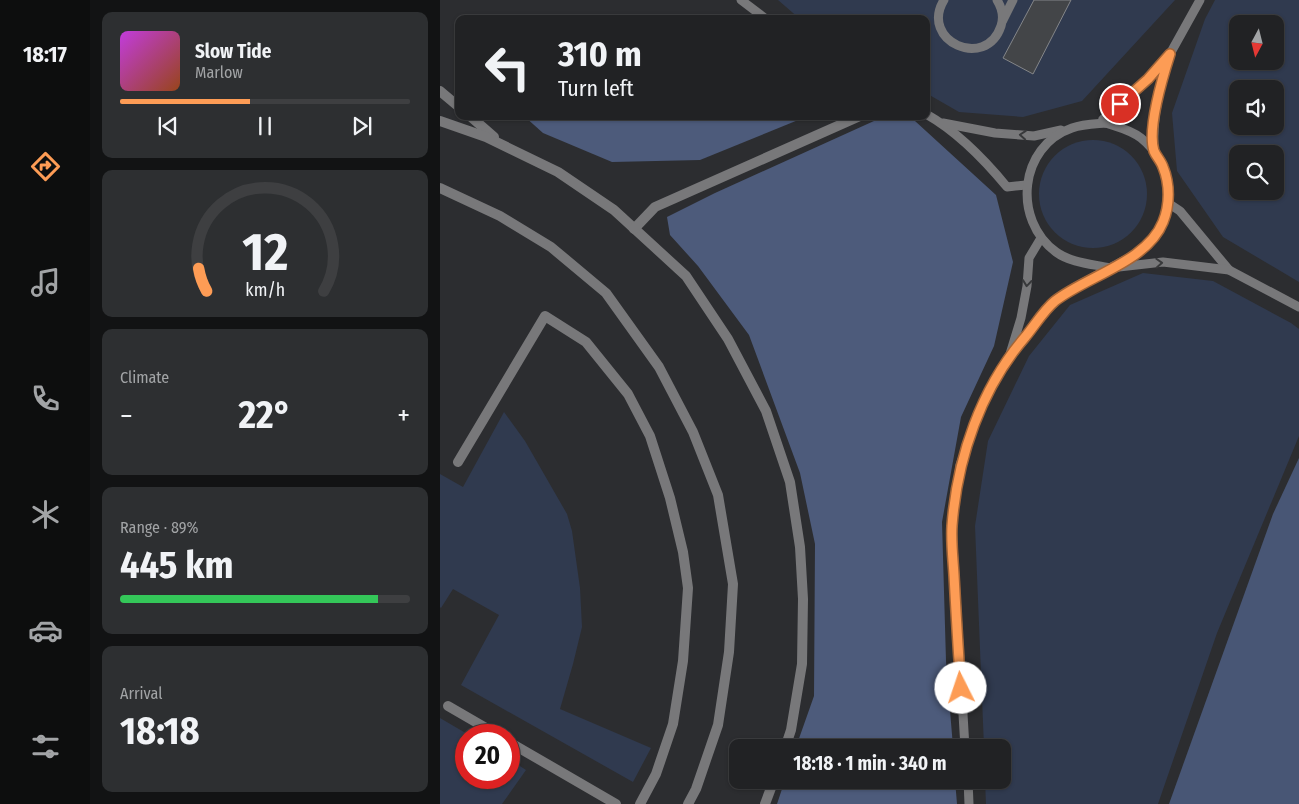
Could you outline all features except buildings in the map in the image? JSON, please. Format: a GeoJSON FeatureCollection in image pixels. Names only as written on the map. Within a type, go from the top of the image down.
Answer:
{"type":"FeatureCollection","features":[{"type":"Feature","properties":{"kind":"street"},"geometry":{"type":"LineString","coordinates":[[440,91],[455,104]]}},
{"type":"Feature","properties":{"kind":"street"},"geometry":{"type":"LineString","coordinates":[[475,120],[504,146]]}},
{"type":"Feature","properties":{"kind":"street"},"geometry":{"type":"LineString","coordinates":[[634,229],[655,207],[851,120]]}},
{"type":"Feature","properties":{"kind":"street"},"geometry":{"type":"LineString","coordinates":[[440,121],[486,137],[558,172],[614,210],[686,276],[728,339],[766,411],[790,482],[800,547],[803,599],[802,664],[792,730],[788,739]]}},
{"type":"Feature","properties":{"kind":"street"},"geometry":{"type":"LineString","coordinates":[[440,188],[500,216],[551,247],[606,293],[659,367],[693,432],[718,495],[733,584],[729,652],[718,725],[696,789],[688,804]]}},
{"type":"Feature","properties":{"kind":"street"},"geometry":{"type":"LineString","coordinates":[[458,462],[545,316],[586,342],[628,394],[650,436],[670,498],[683,552],[688,588],[683,661],[673,724],[656,774],[640,804]]}},
{"type":"Feature","properties":{"kind":"street"},"geometry":{"type":"LineString","coordinates":[[448,706],[479,724]]}},
{"type":"Feature","properties":{"kind":"street"},"geometry":{"type":"LineString","coordinates":[[520,748],[616,804]]}},
{"type":"Feature","properties":{"kind":"street"},"geometry":{"type":"LineString","coordinates":[[765,804],[771,789]]}},
{"type":"Feature","properties":{"kind":"lane"},"geometry":{"type":"LineString","coordinates":[[741,0],[761,15]]}},
{"type":"Feature","properties":{"kind":"lane"},"geometry":{"type":"LineString","coordinates":[[944,0],[940,6],[938,17],[940,28],[946,37],[959,46],[975,49],[985,46],[993,40],[999,32],[1013,0]]}},
{"type":"Feature","properties":{"kind":"lane"},"geometry":{"type":"LineString","coordinates":[[997,0],[1002,12],[1002,22]]}},
{"type":"Feature","properties":{"kind":"lane"},"geometry":{"type":"LineString","coordinates":[[1106,123],[1103,119],[1148,79],[1170,54],[1200,0]]}},
{"type":"Feature","properties":{"kind":"lane"},"geometry":{"type":"LineString","coordinates":[[1154,150],[1153,135],[1158,96],[1170,54]]}},
{"type":"Feature","properties":{"kind":"lane"},"geometry":{"type":"LineString","coordinates":[[930,116],[943,123],[976,153],[1007,187],[1026,185]]}},
{"type":"Feature","properties":{"kind":"lane"},"geometry":{"type":"LineString","coordinates":[[943,123],[996,133],[1034,136],[1088,124],[1106,123],[1124,128],[1140,137],[1154,150],[1163,166],[1168,184],[1168,203],[1163,223],[1152,240],[1136,254],[1075,287],[1053,302],[1010,354]]}},
{"type":"Feature","properties":{"kind":"lane"},"geometry":{"type":"LineString","coordinates":[[1071,128],[1054,137],[1041,150],[1031,167],[1026,185],[1027,204],[1032,222],[1041,238],[1056,252],[1075,262],[1110,268],[1163,262],[1229,270],[1299,308]]}},
{"type":"Feature","properties":{"kind":"lane"},"geometry":{"type":"LineString","coordinates":[[1168,203],[1180,211],[1229,270]]}},
{"type":"Feature","properties":{"kind":"lane"},"geometry":{"type":"LineString","coordinates":[[964,739],[952,527],[960,465],[979,412],[1010,354],[1022,318],[1029,258],[1041,238]]}},
{"type":"Feature","properties":{"kind":"lane"},"geometry":{"type":"LineString","coordinates":[[968,789],[969,804]]}},
{"type":"Feature","properties":{"kind":"shaded area"},"geometry":{"type":"Polygon","coordinates":[[[778,0],[1175,0],[1082,101],[1023,117],[959,112],[930,95],[930,15],[795,15],[778,0]]]}},
{"type":"Feature","properties":{"kind":"shaded area"},"geometry":{"type":"Polygon","coordinates":[[[1215,0],[1299,0],[1299,282],[1223,237],[1177,171],[1172,113],[1205,19],[1215,0]]]}},
{"type":"Feature","properties":{"kind":"shaded area"},"geometry":{"type":"Polygon","coordinates":[[[528,120],[798,120],[700,160],[612,162],[543,133],[528,120]]]}},
{"type":"Feature","properties":{"kind":"shaded area"},"geometry":{"type":"Polygon","coordinates":[[[876,120],[915,121],[996,195],[1013,262],[994,346],[961,417],[942,522],[946,661],[952,739],[799,739],[814,696],[815,544],[800,473],[749,335],[698,266],[670,235],[667,217],[715,193],[876,120]]]}},
{"type":"Feature","properties":{"kind":"shaded area"},"geometry":{"type":"Polygon","coordinates":[[[1093,140],[1114,144],[1131,156],[1143,173],[1147,194],[1143,215],[1131,232],[1114,244],[1093,248],[1072,244],[1055,232],[1043,215],[1039,194],[1043,173],[1055,156],[1072,144],[1093,140]]]}},
{"type":"Feature","properties":{"kind":"shaded area"},"geometry":{"type":"Polygon","coordinates":[[[1143,273],[1213,281],[1299,329],[1299,436],[1217,633],[1158,804],[986,804],[985,789],[1011,789],[1011,739],[984,739],[975,526],[988,441],[1029,356],[1070,305],[1143,273]]]}},
{"type":"Feature","properties":{"kind":"shaded area"},"geometry":{"type":"Polygon","coordinates":[[[504,412],[525,441],[567,514],[572,531],[580,588],[582,627],[560,709],[651,748],[633,782],[461,685],[499,615],[453,589],[440,607],[440,474],[463,487],[504,412]]]}},
{"type":"Feature","properties":{"kind":"shaded area"},"geometry":{"type":"Polygon","coordinates":[[[1299,458],[1299,804],[1169,804],[1273,514],[1299,458]]]}},
{"type":"Feature","properties":{"kind":"shaded area"},"geometry":{"type":"Polygon","coordinates":[[[440,718],[455,727],[455,789],[513,789],[502,804],[440,804],[440,718]]]}},
{"type":"Feature","properties":{"kind":"shaded area"},"geometry":{"type":"Polygon","coordinates":[[[520,766],[526,770],[520,778],[520,766]]]}},
{"type":"Feature","properties":{"kind":"shaded area"},"geometry":{"type":"Polygon","coordinates":[[[782,789],[956,789],[957,804],[777,804],[782,789]]]}},
{"type":"Feature","properties":{"kind":"route"},"geometry":{"type":"LineString","coordinates":[[961,688],[952,527],[960,465],[979,412],[1010,354],[1053,302],[1075,287],[1136,254],[1152,240],[1163,223],[1168,203],[1168,184],[1163,166],[1154,150],[1153,135],[1158,96],[1170,54],[1148,79],[1120,104]]}}]}
